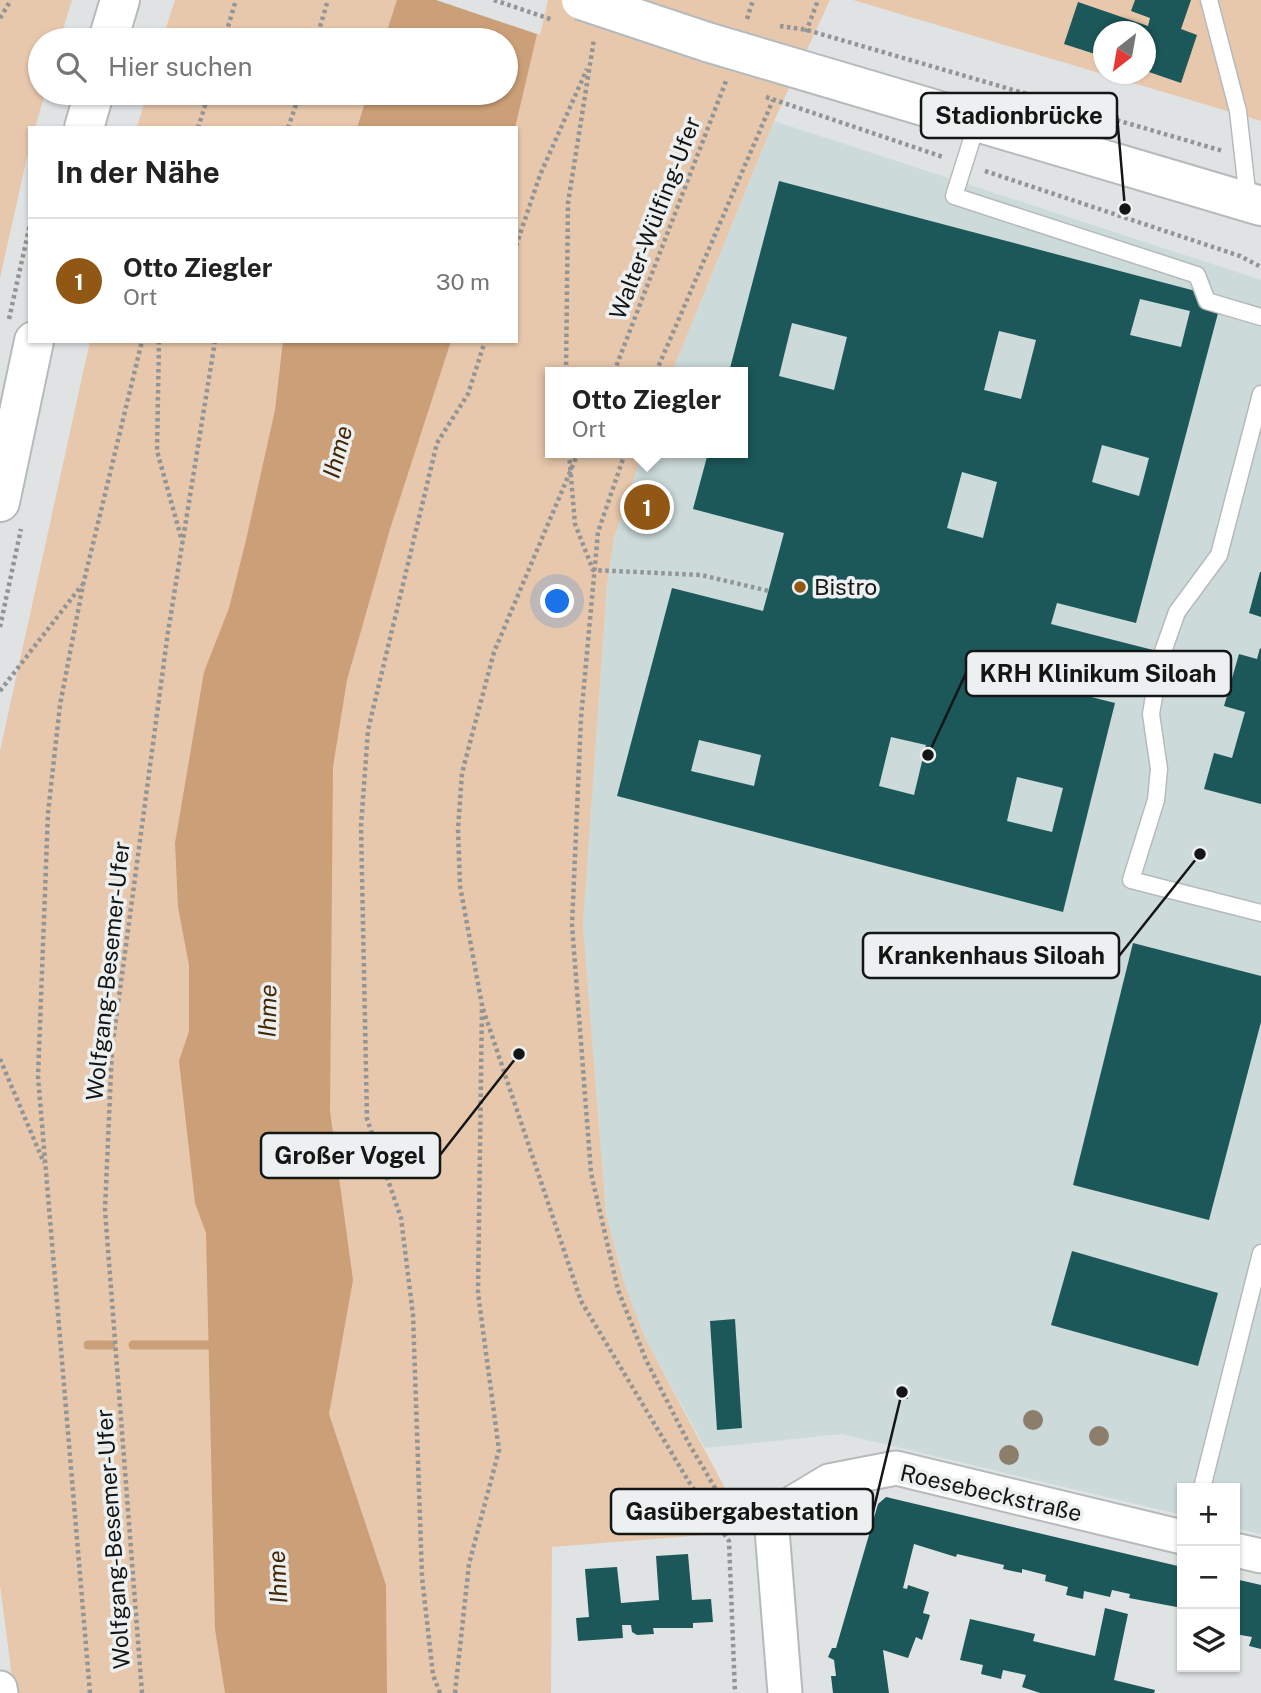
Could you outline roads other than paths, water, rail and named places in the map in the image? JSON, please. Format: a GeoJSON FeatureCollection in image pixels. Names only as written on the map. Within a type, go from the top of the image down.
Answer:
{"type":"FeatureCollection","features":[{"type":"Feature","properties":{"kind":"street"},"geometry":{"type":"LineString","coordinates":[[112,28],[120,0]]}},
{"type":"Feature","properties":{"kind":"street"},"geometry":{"type":"LineString","coordinates":[[581,0],[707,42],[1254,204]]}},
{"type":"Feature","properties":{"kind":"street"},"geometry":{"type":"LineString","coordinates":[[86,126],[91,105]]}},
{"type":"Feature","properties":{"kind":"street"},"geometry":{"type":"LineString","coordinates":[[0,502],[20,337]]}},
{"type":"Feature","properties":{"kind":"street","name":"Roesebeckstraße"},"geometry":{"type":"LineString","coordinates":[[785,1693],[772,1530],[794,1502],[829,1481],[897,1468],[1177,1536]]}},
{"type":"Feature","properties":{"kind":"street"},"geometry":{"type":"LineString","coordinates":[[1240,1551],[1261,1556]]}},
{"type":"Feature","properties":{"kind":"lane"},"geometry":{"type":"LineString","coordinates":[[1209,0],[1238,111],[1254,204]]}},
{"type":"Feature","properties":{"kind":"lane"},"geometry":{"type":"LineString","coordinates":[[977,122],[954,196],[1197,275],[1207,301],[1261,317]]}},
{"type":"Feature","properties":{"kind":"lane"},"geometry":{"type":"LineString","coordinates":[[1261,394],[1219,555],[1177,612],[1160,660],[1151,715],[1159,769],[1156,800],[1131,880],[1261,914]]}},
{"type":"Feature","properties":{"kind":"lane"},"geometry":{"type":"LineString","coordinates":[[1203,1483],[1261,1252]]}},
{"type":"Feature","properties":{"kind":"water"},"geometry":{"type":"Polygon","coordinates":[[[397,0],[545,0],[515,126],[358,126],[364,105],[518,105],[518,28],[388,28],[397,0]]]}},
{"type":"Feature","properties":{"kind":"water","name":"Ihme"},"geometry":{"type":"Polygon","coordinates":[[[283,343],[450,343],[390,529],[347,680],[333,767],[330,1111],[353,1280],[329,1414],[386,1585],[387,1693],[225,1693],[215,1629],[206,1233],[195,1203],[179,1061],[189,1031],[189,965],[178,907],[175,843],[204,672],[229,608],[275,410],[283,343]]]}},
{"type":"Feature","properties":{"kind":"waterway"},"geometry":{"type":"LineString","coordinates":[[88,1345],[111,1345]]}},
{"type":"Feature","properties":{"kind":"waterway"},"geometry":{"type":"LineString","coordinates":[[133,1345],[210,1345]]}},
{"type":"Feature","properties":{"kind":"place","name":"Stadionbrücke"},"geometry":{"type":"Point","coordinates":[1125,209]}},
{"type":"Feature","properties":{"kind":"place","name":"Otto Ziegler"},"geometry":{"type":"Point","coordinates":[647,507]}},
{"type":"Feature","properties":{"kind":"place","name":"Bistro"},"geometry":{"type":"Point","coordinates":[800,587]}},
{"type":"Feature","properties":{"kind":"place","name":"KRH Klinikum Siloah"},"geometry":{"type":"Point","coordinates":[928,755]}},
{"type":"Feature","properties":{"kind":"place","name":"Krankenhaus Siloah"},"geometry":{"type":"Point","coordinates":[1200,854]}},
{"type":"Feature","properties":{"kind":"place","name":"Großer Vogel"},"geometry":{"type":"Point","coordinates":[519,1054]}},
{"type":"Feature","properties":{"kind":"place","name":"Gasübergabestation"},"geometry":{"type":"Point","coordinates":[902,1392]}}]}
